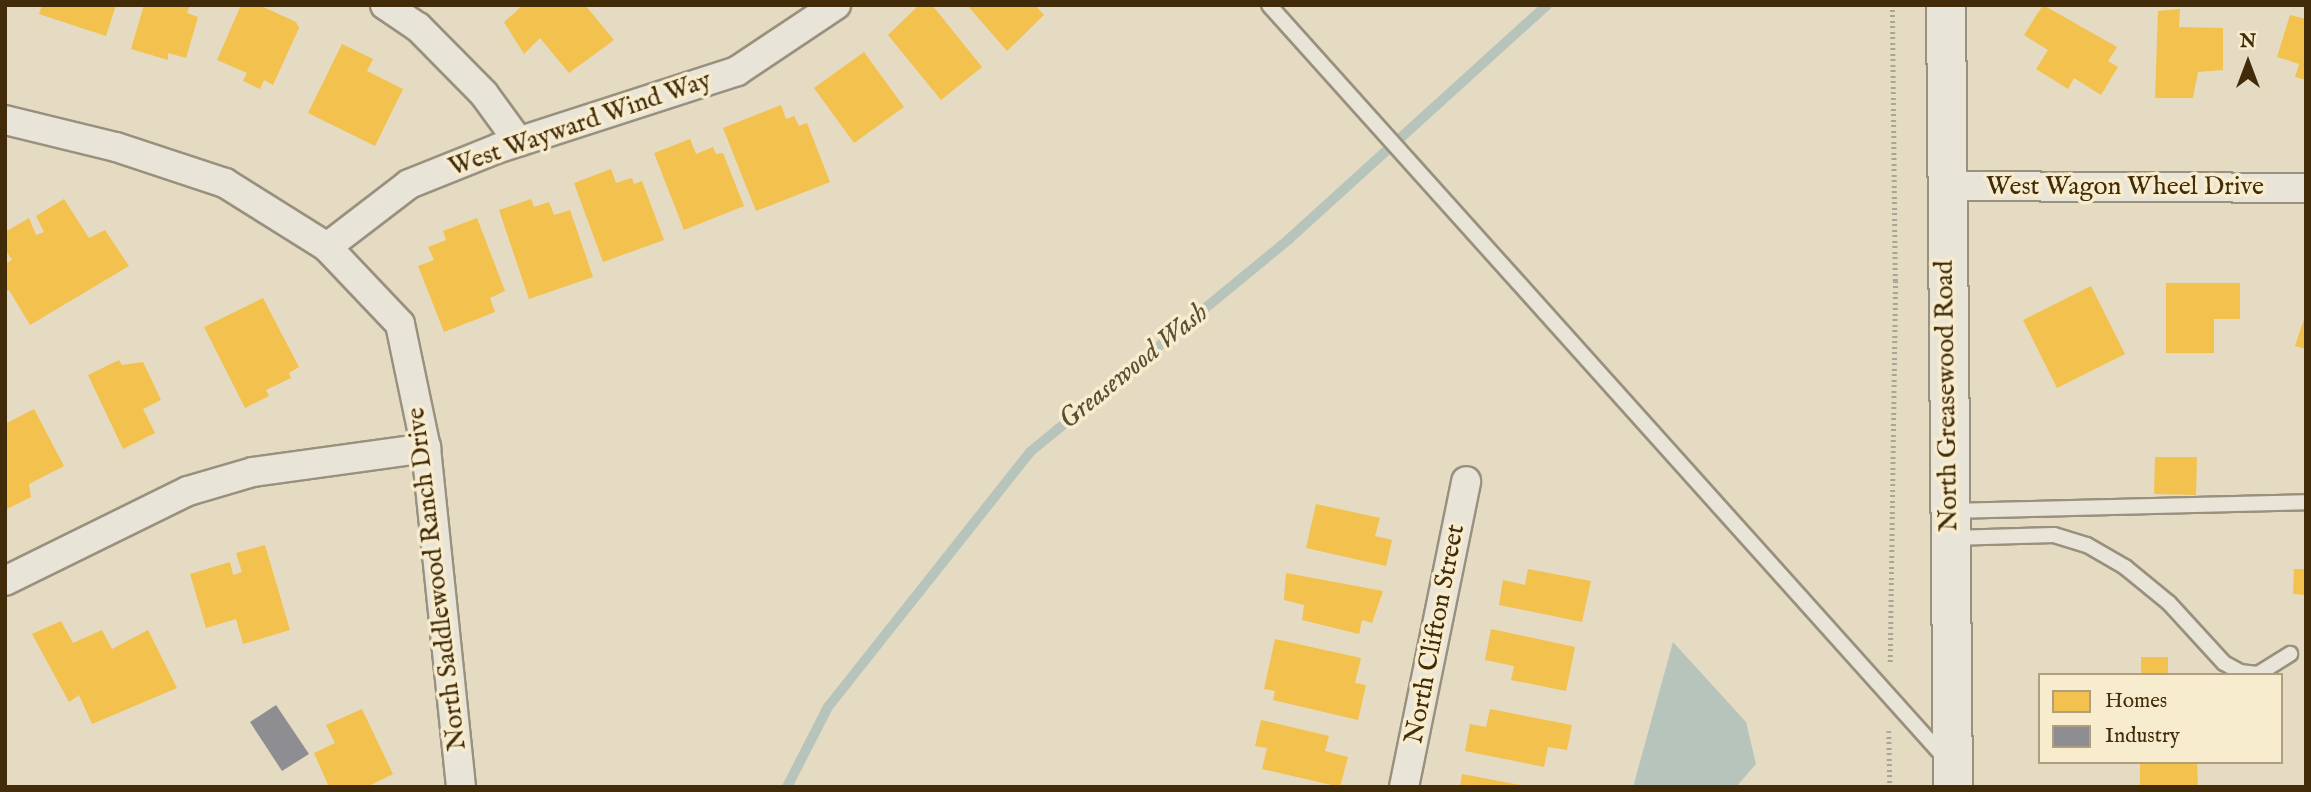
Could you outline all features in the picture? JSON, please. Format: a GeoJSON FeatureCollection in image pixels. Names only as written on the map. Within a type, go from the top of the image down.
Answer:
{"type":"FeatureCollection","features":[{"type":"Feature","properties":{"kind":"street"},"geometry":{"type":"LineString","coordinates":[[385,5],[418,27],[446,55],[484,94],[519,142]]}},
{"type":"Feature","properties":{"kind":"street","name":"West Wayward Wind Way"},"geometry":{"type":"LineString","coordinates":[[327,247],[409,184],[519,142],[737,71],[836,5]]}},
{"type":"Feature","properties":{"kind":"street","name":"North Greasewood Road"},"geometry":{"type":"LineString","coordinates":[[1946,5],[1944,186],[1949,525],[1959,780]]}},
{"type":"Feature","properties":{"kind":"street","name":"North Saddlewood Ranch Drive"},"geometry":{"type":"LineString","coordinates":[[5,120],[116,147],[225,183],[327,247],[400,324],[426,448],[461,787]]}},
{"type":"Feature","properties":{"kind":"street","name":"West Wagon Wheel Drive"},"geometry":{"type":"LineString","coordinates":[[1944,186],[2306,188]]}},
{"type":"Feature","properties":{"kind":"street"},"geometry":{"type":"LineString","coordinates":[[5,581],[188,491],[253,472],[426,448]]}},
{"type":"Feature","properties":{"kind":"street","name":"North Clifton Street"},"geometry":{"type":"LineString","coordinates":[[1404,787],[1466,481]]}},
{"type":"Feature","properties":{"kind":"lane"},"geometry":{"type":"LineString","coordinates":[[1269,5],[1890,696],[1959,780]]}},
{"type":"Feature","properties":{"kind":"lane"},"geometry":{"type":"LineString","coordinates":[[1949,525],[2306,502]]}},
{"type":"Feature","properties":{"kind":"lane"},"geometry":{"type":"LineString","coordinates":[[1949,525],[2054,536],[2087,545],[2125,567],[2169,603],[2224,663],[2240,672],[2250,673]]}},
{"type":"Feature","properties":{"kind":"lane"},"geometry":{"type":"LineString","coordinates":[[2261,673],[2290,654]]}},
{"type":"Feature","properties":{"kind":"path"},"geometry":{"type":"LineString","coordinates":[[1890,787],[1895,281],[1892,5]]}},
{"type":"Feature","properties":{"kind":"shaded area"},"geometry":{"type":"Polygon","coordinates":[[[1673,642],[1746,722],[1756,764],[1736,787],[1633,787],[1673,642]]]}},
{"type":"Feature","properties":{"kind":"building: Homes"},"geometry":{"type":"Polygon","coordinates":[[[42,5],[116,5],[106,36],[39,14],[42,5]]]}},
{"type":"Feature","properties":{"kind":"building: Homes"},"geometry":{"type":"Polygon","coordinates":[[[144,5],[190,5],[187,13],[198,17],[186,58],[168,53],[168,60],[131,49],[144,5]]]}},
{"type":"Feature","properties":{"kind":"building: Homes"},"geometry":{"type":"Polygon","coordinates":[[[241,5],[259,5],[296,22],[299,28],[273,85],[264,80],[260,89],[243,81],[247,73],[217,60],[241,5]]]}},
{"type":"Feature","properties":{"kind":"building: Homes"},"geometry":{"type":"Polygon","coordinates":[[[523,5],[585,5],[614,40],[569,73],[540,38],[524,54],[504,22],[523,5]]]}},
{"type":"Feature","properties":{"kind":"building: Homes"},"geometry":{"type":"Polygon","coordinates":[[[919,5],[932,5],[982,67],[941,100],[888,35],[919,5]]]}},
{"type":"Feature","properties":{"kind":"building: Homes"},"geometry":{"type":"Polygon","coordinates":[[[967,5],[1035,5],[1044,15],[1007,51],[967,5]]]}},
{"type":"Feature","properties":{"kind":"building: Homes"},"geometry":{"type":"Polygon","coordinates":[[[2043,5],[2117,47],[2108,61],[2118,67],[2101,95],[2074,78],[2068,89],[2036,69],[2048,50],[2024,35],[2043,5]]]}},
{"type":"Feature","properties":{"kind":"building: Homes"},"geometry":{"type":"Polygon","coordinates":[[[2180,9],[2179,27],[2223,28],[2223,70],[2198,72],[2193,98],[2155,98],[2158,11],[2180,9]]]}},
{"type":"Feature","properties":{"kind":"building: Homes"},"geometry":{"type":"Polygon","coordinates":[[[2290,15],[2306,19],[2306,80],[2295,77],[2299,64],[2277,57],[2290,15]]]}},
{"type":"Feature","properties":{"kind":"building: Homes"},"geometry":{"type":"Polygon","coordinates":[[[342,44],[373,59],[367,71],[403,89],[375,146],[308,113],[342,44]]]}},
{"type":"Feature","properties":{"kind":"building: Homes"},"geometry":{"type":"Polygon","coordinates":[[[864,52],[904,107],[854,143],[814,88],[864,52]]]}},
{"type":"Feature","properties":{"kind":"building: Homes"},"geometry":{"type":"Polygon","coordinates":[[[781,105],[786,119],[794,116],[799,126],[807,123],[830,182],[756,211],[723,128],[781,105]]]}},
{"type":"Feature","properties":{"kind":"building: Homes"},"geometry":{"type":"Polygon","coordinates":[[[690,139],[696,154],[713,147],[716,154],[723,153],[744,206],[684,230],[654,153],[690,139]]]}},
{"type":"Feature","properties":{"kind":"building: Homes"},"geometry":{"type":"Polygon","coordinates":[[[611,169],[616,183],[632,178],[634,184],[642,181],[664,240],[603,262],[574,183],[611,169]]]}},
{"type":"Feature","properties":{"kind":"building: Homes"},"geometry":{"type":"Polygon","coordinates":[[[64,199],[89,238],[105,230],[129,266],[30,325],[9,290],[5,292],[5,264],[12,260],[5,249],[5,232],[29,218],[36,235],[44,232],[36,216],[64,199]]]}},
{"type":"Feature","properties":{"kind":"building: Homes"},"geometry":{"type":"Polygon","coordinates":[[[531,199],[534,207],[549,202],[554,215],[570,210],[593,277],[529,299],[499,210],[531,199]]]}},
{"type":"Feature","properties":{"kind":"building: Homes"},"geometry":{"type":"Polygon","coordinates":[[[477,218],[505,291],[490,298],[495,312],[444,332],[418,266],[434,260],[428,247],[446,240],[443,231],[477,218]]]}},
{"type":"Feature","properties":{"kind":"building: Homes"},"geometry":{"type":"Polygon","coordinates":[[[2166,283],[2240,283],[2240,319],[2214,319],[2214,353],[2166,353],[2166,283]]]}},
{"type":"Feature","properties":{"kind":"building: Homes"},"geometry":{"type":"Polygon","coordinates":[[[2091,286],[2125,354],[2057,388],[2023,320],[2091,286]]]}},
{"type":"Feature","properties":{"kind":"building: Homes"},"geometry":{"type":"Polygon","coordinates":[[[263,298],[299,367],[289,373],[291,378],[266,390],[269,396],[245,408],[204,327],[263,298]]]}},
{"type":"Feature","properties":{"kind":"building: Homes"},"geometry":{"type":"Polygon","coordinates":[[[2306,316],[2306,349],[2295,346],[2306,316]]]}},
{"type":"Feature","properties":{"kind":"building: Homes"},"geometry":{"type":"Polygon","coordinates":[[[119,360],[122,365],[143,362],[161,400],[143,409],[155,433],[123,449],[88,375],[119,360]]]}},
{"type":"Feature","properties":{"kind":"building: Homes"},"geometry":{"type":"Polygon","coordinates":[[[34,409],[64,466],[29,484],[31,497],[5,510],[5,424],[34,409]]]}},
{"type":"Feature","properties":{"kind":"building: Homes"},"geometry":{"type":"Polygon","coordinates":[[[2155,457],[2197,457],[2196,495],[2154,494],[2155,457]]]}},
{"type":"Feature","properties":{"kind":"building: Homes"},"geometry":{"type":"Polygon","coordinates":[[[1316,504],[1380,518],[1375,536],[1392,540],[1386,566],[1306,548],[1316,504]]]}},
{"type":"Feature","properties":{"kind":"building: Homes"},"geometry":{"type":"Polygon","coordinates":[[[265,545],[290,630],[243,644],[236,619],[206,628],[190,574],[230,562],[233,575],[242,572],[236,553],[265,545]]]}},
{"type":"Feature","properties":{"kind":"building: Homes"},"geometry":{"type":"Polygon","coordinates":[[[1528,569],[1591,581],[1582,622],[1499,605],[1503,580],[1525,585],[1528,569]]]}},
{"type":"Feature","properties":{"kind":"building: Homes"},"geometry":{"type":"Polygon","coordinates":[[[2294,569],[2306,569],[2306,595],[2293,594],[2294,569]]]}},
{"type":"Feature","properties":{"kind":"building: Homes"},"geometry":{"type":"Polygon","coordinates":[[[1286,573],[1383,591],[1372,623],[1362,620],[1359,634],[1302,620],[1304,605],[1284,600],[1286,573]]]}},
{"type":"Feature","properties":{"kind":"building: Homes"},"geometry":{"type":"Polygon","coordinates":[[[61,621],[73,643],[102,630],[112,649],[148,630],[177,688],[92,724],[79,695],[69,702],[32,634],[61,621]]]}},
{"type":"Feature","properties":{"kind":"building: Homes"},"geometry":{"type":"Polygon","coordinates":[[[1491,629],[1575,647],[1566,691],[1511,680],[1514,666],[1485,660],[1491,629]]]}},
{"type":"Feature","properties":{"kind":"building: Homes"},"geometry":{"type":"Polygon","coordinates":[[[1275,639],[1361,658],[1355,683],[1366,685],[1358,720],[1273,700],[1275,691],[1264,689],[1275,639]]]}},
{"type":"Feature","properties":{"kind":"building: Homes"},"geometry":{"type":"Polygon","coordinates":[[[2141,657],[2168,657],[2168,673],[2141,673],[2141,657]]]}},
{"type":"Feature","properties":{"kind":"building: Homes"},"geometry":{"type":"Polygon","coordinates":[[[362,709],[393,774],[367,787],[329,787],[314,753],[335,743],[326,725],[362,709]]]}},
{"type":"Feature","properties":{"kind":"building: Homes"},"geometry":{"type":"Polygon","coordinates":[[[1490,709],[1572,725],[1567,750],[1548,747],[1544,767],[1465,751],[1470,724],[1486,727],[1490,709]]]}},
{"type":"Feature","properties":{"kind":"building: Homes"},"geometry":{"type":"Polygon","coordinates":[[[1261,720],[1329,736],[1325,751],[1348,757],[1340,787],[1262,769],[1267,748],[1255,746],[1261,720]]]}},
{"type":"Feature","properties":{"kind":"building: Homes"},"geometry":{"type":"Polygon","coordinates":[[[2140,764],[2197,764],[2198,787],[2140,787],[2140,764]]]}},
{"type":"Feature","properties":{"kind":"building: Homes"},"geometry":{"type":"Polygon","coordinates":[[[1462,774],[1520,785],[1520,787],[1460,787],[1462,774]]]}},
{"type":"Feature","properties":{"kind":"building: Industry"},"geometry":{"type":"Polygon","coordinates":[[[276,705],[309,754],[282,771],[250,722],[276,705]]]}},
{"type":"Feature","properties":{"kind":"waterway","name":"Greasewood Wash"},"geometry":{"type":"LineString","coordinates":[[787,787],[828,707],[1030,452],[1289,239],[1547,5]]}}]}
